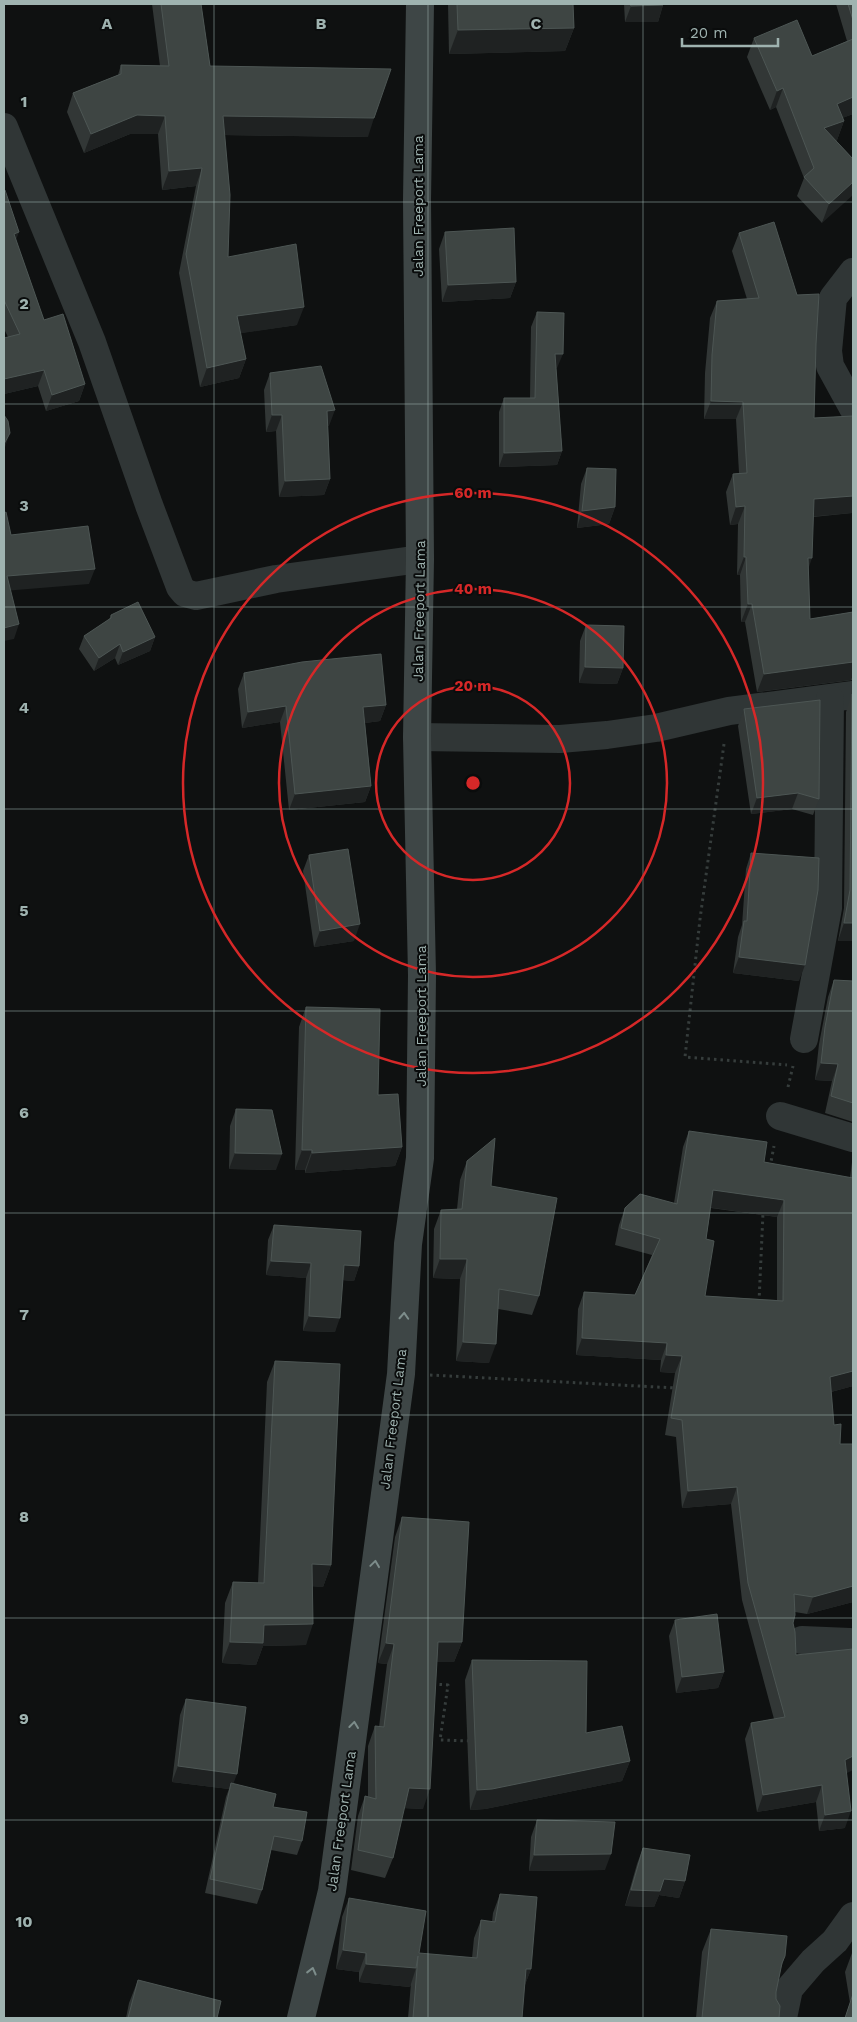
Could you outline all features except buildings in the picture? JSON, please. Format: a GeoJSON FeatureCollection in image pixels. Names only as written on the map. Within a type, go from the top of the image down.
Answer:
{"type":"FeatureCollection","features":[{"type":"Feature","properties":{"kind":"street","name":"Jalan Freeport Lama"},"geometry":{"type":"LineString","coordinates":[[301,2018],[332,1891],[401,1374],[408,1244],[420,1158],[422,974],[417,737],[420,559],[417,200],[420,4]]}},
{"type":"Feature","properties":{"kind":"street"},"geometry":{"type":"LineString","coordinates":[[4,127],[92,342],[149,506],[180,587],[196,596],[276,579],[420,559]]}},
{"type":"Feature","properties":{"kind":"street"},"geometry":{"type":"LineString","coordinates":[[853,272],[833,298],[828,351],[830,366],[853,408]]}},
{"type":"Feature","properties":{"kind":"street"},"geometry":{"type":"LineString","coordinates":[[417,737],[560,739],[606,735],[656,728],[729,711],[842,697],[828,908],[804,1039]]}},
{"type":"Feature","properties":{"kind":"street"},"geometry":{"type":"LineString","coordinates":[[780,1116],[853,1138]]}},
{"type":"Feature","properties":{"kind":"street"},"geometry":{"type":"LineString","coordinates":[[802,1640],[850,1642],[853,1648]]}},
{"type":"Feature","properties":{"kind":"street"},"geometry":{"type":"LineString","coordinates":[[783,2018],[789,1989],[812,1961],[835,1941],[853,1916]]}},
{"type":"Feature","properties":{"kind":"path"},"geometry":{"type":"LineString","coordinates":[[729,711],[700,919],[685,1058],[793,1065],[780,1116],[769,1172]]}},
{"type":"Feature","properties":{"kind":"path"},"geometry":{"type":"LineString","coordinates":[[758,1309],[763,1210]]}},
{"type":"Feature","properties":{"kind":"path"},"geometry":{"type":"LineString","coordinates":[[401,1374],[677,1388]]}},
{"type":"Feature","properties":{"kind":"path"},"geometry":{"type":"LineString","coordinates":[[428,1683],[448,1685],[440,1740],[477,1741]]}}]}
